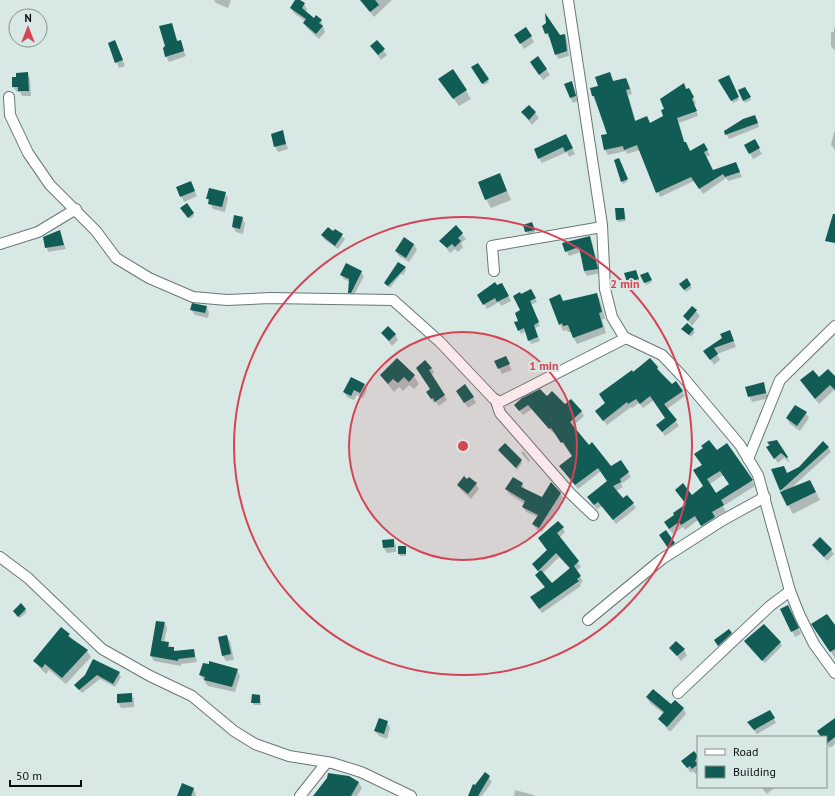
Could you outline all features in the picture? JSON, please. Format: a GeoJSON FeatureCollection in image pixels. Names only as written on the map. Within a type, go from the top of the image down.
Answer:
{"type":"FeatureCollection","features":[{"type":"Feature","properties":{"kind":"street"},"geometry":{"type":"LineString","coordinates":[[568,0],[602,227],[605,289],[612,317],[626,338],[662,355],[682,376],[740,445],[758,475],[790,591],[814,644],[835,673]]}},
{"type":"Feature","properties":{"kind":"street"},"geometry":{"type":"LineString","coordinates":[[9,97],[10,116],[28,153],[50,185],[76,209],[96,231],[116,258],[149,278],[193,297],[227,300],[270,298],[393,300],[440,342],[496,401],[500,413],[570,493],[593,516]]}},
{"type":"Feature","properties":{"kind":"street"},"geometry":{"type":"LineString","coordinates":[[0,244],[38,232],[76,209]]}},
{"type":"Feature","properties":{"kind":"street"},"geometry":{"type":"LineString","coordinates":[[494,271],[492,246],[602,227]]}},
{"type":"Feature","properties":{"kind":"street"},"geometry":{"type":"LineString","coordinates":[[748,459],[780,380],[835,326]]}},
{"type":"Feature","properties":{"kind":"street"},"geometry":{"type":"LineString","coordinates":[[496,401],[500,402],[626,338]]}},
{"type":"Feature","properties":{"kind":"street"},"geometry":{"type":"LineString","coordinates":[[588,620],[662,559],[723,520],[765,497]]}},
{"type":"Feature","properties":{"kind":"street"},"geometry":{"type":"LineString","coordinates":[[0,557],[28,578],[102,649],[150,676],[192,696],[234,731],[255,744],[289,756],[327,762],[361,772],[411,796]]}},
{"type":"Feature","properties":{"kind":"street"},"geometry":{"type":"LineString","coordinates":[[678,693],[770,606],[790,591]]}},
{"type":"Feature","properties":{"kind":"street"},"geometry":{"type":"LineString","coordinates":[[300,796],[327,762]]}},
{"type":"Feature","properties":{"kind":"building"},"geometry":{"type":"Polygon","coordinates":[[[295,0],[300,0],[305,3],[302,8],[314,18],[316,15],[322,20],[319,23],[323,26],[316,34],[303,23],[306,19],[290,8],[295,0]]]}},
{"type":"Feature","properties":{"kind":"building"},"geometry":{"type":"Polygon","coordinates":[[[360,0],[375,0],[379,5],[370,12],[360,0]]]}},
{"type":"Feature","properties":{"kind":"building"},"geometry":{"type":"Polygon","coordinates":[[[545,13],[560,35],[565,34],[567,51],[555,55],[548,33],[545,34],[542,26],[546,23],[545,13]]]}},
{"type":"Feature","properties":{"kind":"building"},"geometry":{"type":"Polygon","coordinates":[[[172,23],[177,41],[181,40],[184,51],[165,57],[163,48],[165,46],[159,26],[172,23]]]}},
{"type":"Feature","properties":{"kind":"building"},"geometry":{"type":"Polygon","coordinates":[[[526,27],[532,36],[520,44],[514,35],[526,27]]]}},
{"type":"Feature","properties":{"kind":"building"},"geometry":{"type":"Polygon","coordinates":[[[115,40],[123,60],[115,63],[108,43],[115,40]]]}},
{"type":"Feature","properties":{"kind":"building"},"geometry":{"type":"Polygon","coordinates":[[[377,40],[385,49],[378,55],[370,46],[377,40]]]}},
{"type":"Feature","properties":{"kind":"building"},"geometry":{"type":"Polygon","coordinates":[[[538,56],[547,69],[539,75],[530,62],[538,56]]]}},
{"type":"Feature","properties":{"kind":"building"},"geometry":{"type":"Polygon","coordinates":[[[478,63],[489,79],[482,84],[471,67],[478,63]]]}},
{"type":"Feature","properties":{"kind":"building"},"geometry":{"type":"Polygon","coordinates":[[[453,69],[467,90],[453,99],[438,79],[453,69]]]}},
{"type":"Feature","properties":{"kind":"building"},"geometry":{"type":"Polygon","coordinates":[[[28,72],[29,91],[18,91],[18,87],[12,87],[12,77],[16,77],[16,73],[28,72]]]}},
{"type":"Feature","properties":{"kind":"building"},"geometry":{"type":"Polygon","coordinates":[[[610,72],[613,81],[626,78],[630,89],[626,90],[635,121],[647,116],[650,123],[663,116],[661,110],[664,109],[660,99],[684,83],[686,89],[689,88],[694,97],[692,99],[697,111],[677,118],[684,142],[686,142],[690,151],[704,143],[708,150],[704,152],[713,170],[736,162],[740,172],[725,177],[723,174],[699,189],[691,177],[656,193],[637,145],[624,150],[623,146],[604,150],[601,135],[607,134],[590,88],[598,86],[595,77],[610,72]]]}},
{"type":"Feature","properties":{"kind":"building"},"geometry":{"type":"Polygon","coordinates":[[[729,75],[739,97],[731,101],[718,80],[729,75]]]}},
{"type":"Feature","properties":{"kind":"building"},"geometry":{"type":"Polygon","coordinates":[[[572,81],[576,96],[570,98],[564,84],[572,81]]]}},
{"type":"Feature","properties":{"kind":"building"},"geometry":{"type":"Polygon","coordinates":[[[745,87],[751,97],[743,101],[738,90],[745,87]]]}},
{"type":"Feature","properties":{"kind":"building"},"geometry":{"type":"Polygon","coordinates":[[[529,105],[536,112],[529,120],[521,112],[529,105]]]}},
{"type":"Feature","properties":{"kind":"building"},"geometry":{"type":"Polygon","coordinates":[[[755,115],[758,123],[725,135],[724,131],[743,119],[755,115]]]}},
{"type":"Feature","properties":{"kind":"building"},"geometry":{"type":"Polygon","coordinates":[[[283,130],[286,144],[274,147],[271,134],[283,130]]]}},
{"type":"Feature","properties":{"kind":"building"},"geometry":{"type":"Polygon","coordinates":[[[566,134],[573,148],[565,152],[563,147],[538,159],[534,149],[566,134]]]}},
{"type":"Feature","properties":{"kind":"building"},"geometry":{"type":"Polygon","coordinates":[[[755,139],[760,148],[749,154],[744,145],[755,139]]]}},
{"type":"Feature","properties":{"kind":"building"},"geometry":{"type":"Polygon","coordinates":[[[619,158],[628,179],[621,182],[614,160],[619,158]]]}},
{"type":"Feature","properties":{"kind":"building"},"geometry":{"type":"Polygon","coordinates":[[[500,173],[507,191],[485,200],[478,182],[500,173]]]}},
{"type":"Feature","properties":{"kind":"building"},"geometry":{"type":"Polygon","coordinates":[[[191,181],[195,191],[180,197],[176,187],[191,181]]]}},
{"type":"Feature","properties":{"kind":"building"},"geometry":{"type":"Polygon","coordinates":[[[209,188],[226,192],[222,207],[208,204],[209,199],[206,199],[209,188]]]}},
{"type":"Feature","properties":{"kind":"building"},"geometry":{"type":"Polygon","coordinates":[[[187,203],[194,213],[188,218],[180,208],[187,203]]]}},
{"type":"Feature","properties":{"kind":"building"},"geometry":{"type":"Polygon","coordinates":[[[615,208],[624,208],[625,219],[616,220],[615,208]]]}},
{"type":"Feature","properties":{"kind":"building"},"geometry":{"type":"Polygon","coordinates":[[[833,214],[835,214],[835,243],[825,241],[833,214]]]}},
{"type":"Feature","properties":{"kind":"building"},"geometry":{"type":"Polygon","coordinates":[[[234,215],[243,217],[240,229],[232,227],[234,215]]]}},
{"type":"Feature","properties":{"kind":"building"},"geometry":{"type":"Polygon","coordinates":[[[532,222],[535,230],[525,232],[523,225],[532,222]]]}},
{"type":"Feature","properties":{"kind":"building"},"geometry":{"type":"Polygon","coordinates":[[[456,225],[463,233],[458,238],[461,241],[455,247],[452,244],[447,248],[439,241],[456,225]]]}},
{"type":"Feature","properties":{"kind":"building"},"geometry":{"type":"Polygon","coordinates":[[[328,227],[333,231],[335,229],[343,234],[335,246],[321,235],[328,227]]]}},
{"type":"Feature","properties":{"kind":"building"},"geometry":{"type":"Polygon","coordinates":[[[60,230],[64,245],[45,248],[43,237],[60,230]]]}},
{"type":"Feature","properties":{"kind":"building"},"geometry":{"type":"Polygon","coordinates":[[[590,236],[598,269],[584,271],[579,247],[565,252],[562,243],[590,236]]]}},
{"type":"Feature","properties":{"kind":"building"},"geometry":{"type":"Polygon","coordinates":[[[404,237],[414,244],[406,258],[395,251],[404,237]]]}},
{"type":"Feature","properties":{"kind":"building"},"geometry":{"type":"Polygon","coordinates":[[[398,262],[406,267],[388,286],[384,283],[398,262]]]}},
{"type":"Feature","properties":{"kind":"building"},"geometry":{"type":"Polygon","coordinates":[[[346,263],[362,271],[351,293],[348,293],[349,279],[340,275],[346,263]]]}},
{"type":"Feature","properties":{"kind":"building"},"geometry":{"type":"Polygon","coordinates":[[[636,270],[639,279],[627,282],[624,273],[636,270]]]}},
{"type":"Feature","properties":{"kind":"building"},"geometry":{"type":"Polygon","coordinates":[[[648,272],[652,280],[644,283],[640,275],[648,272]]]}},
{"type":"Feature","properties":{"kind":"building"},"geometry":{"type":"Polygon","coordinates":[[[687,278],[691,285],[684,290],[679,284],[687,278]]]}},
{"type":"Feature","properties":{"kind":"building"},"geometry":{"type":"Polygon","coordinates":[[[495,282],[497,285],[502,283],[509,296],[497,302],[495,298],[483,305],[477,295],[495,282]]]}},
{"type":"Feature","properties":{"kind":"building"},"geometry":{"type":"Polygon","coordinates":[[[531,289],[536,298],[530,301],[539,322],[534,325],[538,337],[528,341],[524,328],[518,331],[514,322],[518,321],[515,313],[520,310],[513,296],[531,289]]]}},
{"type":"Feature","properties":{"kind":"building"},"geometry":{"type":"Polygon","coordinates":[[[597,293],[602,312],[599,313],[603,327],[573,338],[568,325],[563,326],[562,323],[559,325],[549,299],[560,294],[563,301],[597,293]]]}},
{"type":"Feature","properties":{"kind":"building"},"geometry":{"type":"Polygon","coordinates":[[[192,303],[207,306],[205,313],[190,310],[192,303]]]}},
{"type":"Feature","properties":{"kind":"building"},"geometry":{"type":"Polygon","coordinates":[[[692,306],[697,310],[688,321],[683,316],[692,306]]]}},
{"type":"Feature","properties":{"kind":"building"},"geometry":{"type":"Polygon","coordinates":[[[687,323],[694,329],[689,335],[681,329],[687,323]]]}},
{"type":"Feature","properties":{"kind":"building"},"geometry":{"type":"Polygon","coordinates":[[[388,326],[396,334],[389,341],[381,333],[388,326]]]}},
{"type":"Feature","properties":{"kind":"building"},"geometry":{"type":"Polygon","coordinates":[[[730,330],[734,341],[714,348],[718,354],[710,360],[703,351],[722,338],[720,334],[730,330]]]}},
{"type":"Feature","properties":{"kind":"building"},"geometry":{"type":"Polygon","coordinates":[[[506,356],[510,364],[498,369],[494,361],[506,356]]]}},
{"type":"Feature","properties":{"kind":"building"},"geometry":{"type":"Polygon","coordinates":[[[397,358],[415,375],[409,382],[404,377],[398,383],[393,379],[388,384],[380,375],[397,358]]]}},
{"type":"Feature","properties":{"kind":"building"},"geometry":{"type":"Polygon","coordinates":[[[650,358],[658,367],[657,369],[672,384],[676,381],[683,391],[664,404],[677,420],[662,432],[656,425],[665,418],[650,396],[640,404],[636,399],[628,404],[627,402],[603,421],[595,411],[605,403],[599,394],[632,370],[633,372],[650,358]]]}},
{"type":"Feature","properties":{"kind":"building"},"geometry":{"type":"Polygon","coordinates":[[[425,360],[432,368],[429,370],[445,395],[435,402],[426,392],[430,389],[416,368],[425,360]]]}},
{"type":"Feature","properties":{"kind":"building"},"geometry":{"type":"Polygon","coordinates":[[[828,369],[835,376],[835,390],[830,385],[815,399],[800,380],[813,370],[819,377],[828,369]]]}},
{"type":"Feature","properties":{"kind":"building"},"geometry":{"type":"Polygon","coordinates":[[[351,377],[365,384],[360,393],[354,390],[351,396],[343,392],[351,377]]]}},
{"type":"Feature","properties":{"kind":"building"},"geometry":{"type":"Polygon","coordinates":[[[764,382],[766,393],[748,397],[745,387],[764,382]]]}},
{"type":"Feature","properties":{"kind":"building"},"geometry":{"type":"Polygon","coordinates":[[[465,384],[474,397],[464,403],[456,391],[465,384]]]}},
{"type":"Feature","properties":{"kind":"building"},"geometry":{"type":"Polygon","coordinates":[[[540,389],[547,396],[552,391],[565,404],[571,399],[582,411],[570,422],[589,445],[592,442],[611,466],[621,460],[629,472],[620,479],[621,482],[613,486],[623,498],[627,495],[634,503],[613,520],[598,502],[594,505],[587,497],[607,481],[598,468],[575,485],[559,466],[572,456],[563,442],[561,443],[551,428],[549,429],[528,405],[519,411],[514,405],[522,398],[540,389]]]}},
{"type":"Feature","properties":{"kind":"building"},"geometry":{"type":"Polygon","coordinates":[[[795,405],[807,412],[797,426],[786,418],[795,405]]]}},
{"type":"Feature","properties":{"kind":"building"},"geometry":{"type":"Polygon","coordinates":[[[709,440],[717,450],[727,443],[753,480],[721,500],[724,505],[712,512],[715,517],[701,526],[695,516],[681,525],[679,522],[669,529],[664,522],[674,515],[673,513],[686,504],[675,490],[683,483],[692,495],[703,486],[693,470],[702,465],[694,454],[703,448],[701,446],[709,440]],[[720,471],[707,479],[716,493],[729,484],[720,471]]]}},
{"type":"Feature","properties":{"kind":"building"},"geometry":{"type":"Polygon","coordinates":[[[777,440],[788,457],[787,458],[781,453],[774,459],[766,447],[770,445],[767,442],[777,440]]]}},
{"type":"Feature","properties":{"kind":"building"},"geometry":{"type":"Polygon","coordinates":[[[823,441],[829,447],[780,491],[771,469],[784,466],[787,473],[799,467],[823,441]]]}},
{"type":"Feature","properties":{"kind":"building"},"geometry":{"type":"Polygon","coordinates":[[[505,443],[522,460],[516,468],[498,450],[505,443]]]}},
{"type":"Feature","properties":{"kind":"building"},"geometry":{"type":"Polygon","coordinates":[[[464,476],[467,479],[469,477],[477,483],[468,494],[457,485],[464,476]]]}},
{"type":"Feature","properties":{"kind":"building"},"geometry":{"type":"Polygon","coordinates":[[[513,477],[523,483],[521,487],[542,497],[551,482],[561,493],[539,528],[532,524],[538,515],[522,507],[525,501],[505,489],[513,477]]]}},
{"type":"Feature","properties":{"kind":"building"},"geometry":{"type":"Polygon","coordinates":[[[810,480],[816,492],[787,506],[780,492],[810,480]]]}},
{"type":"Feature","properties":{"kind":"building"},"geometry":{"type":"Polygon","coordinates":[[[558,521],[564,527],[557,533],[579,561],[574,566],[581,576],[577,579],[579,581],[539,609],[530,597],[545,587],[535,575],[541,570],[552,583],[570,568],[556,553],[538,571],[532,564],[547,550],[538,538],[558,521]]]}},
{"type":"Feature","properties":{"kind":"building"},"geometry":{"type":"Polygon","coordinates":[[[666,530],[675,543],[668,548],[659,535],[666,530]]]}},
{"type":"Feature","properties":{"kind":"building"},"geometry":{"type":"Polygon","coordinates":[[[820,537],[832,549],[824,557],[812,545],[820,537]]]}},
{"type":"Feature","properties":{"kind":"building"},"geometry":{"type":"Polygon","coordinates":[[[394,539],[394,547],[383,548],[382,540],[394,539]]]}},
{"type":"Feature","properties":{"kind":"building"},"geometry":{"type":"Polygon","coordinates":[[[398,546],[406,546],[406,554],[398,554],[398,546]]]}},
{"type":"Feature","properties":{"kind":"building"},"geometry":{"type":"Polygon","coordinates":[[[21,603],[26,609],[18,617],[13,611],[21,603]]]}},
{"type":"Feature","properties":{"kind":"building"},"geometry":{"type":"Polygon","coordinates":[[[788,605],[799,628],[791,632],[780,609],[788,605]]]}},
{"type":"Feature","properties":{"kind":"building"},"geometry":{"type":"Polygon","coordinates":[[[827,614],[835,625],[835,649],[830,652],[811,624],[827,614]]]}},
{"type":"Feature","properties":{"kind":"building"},"geometry":{"type":"Polygon","coordinates":[[[156,621],[165,622],[161,641],[169,642],[168,647],[174,647],[174,651],[194,649],[195,657],[178,659],[178,661],[150,656],[156,621]]]}},
{"type":"Feature","properties":{"kind":"building"},"geometry":{"type":"Polygon","coordinates":[[[764,624],[781,642],[762,661],[744,641],[764,624]]]}},
{"type":"Feature","properties":{"kind":"building"},"geometry":{"type":"Polygon","coordinates":[[[61,627],[70,634],[68,636],[88,650],[62,678],[45,664],[42,668],[33,661],[61,627]]]}},
{"type":"Feature","properties":{"kind":"building"},"geometry":{"type":"Polygon","coordinates":[[[729,629],[732,633],[718,646],[714,640],[729,629]]]}},
{"type":"Feature","properties":{"kind":"building"},"geometry":{"type":"Polygon","coordinates":[[[227,635],[231,654],[222,656],[218,637],[227,635]]]}},
{"type":"Feature","properties":{"kind":"building"},"geometry":{"type":"Polygon","coordinates":[[[676,641],[685,649],[677,656],[669,648],[676,641]]]}},
{"type":"Feature","properties":{"kind":"building"},"geometry":{"type":"Polygon","coordinates":[[[93,659],[120,672],[113,684],[97,675],[79,690],[74,685],[85,675],[93,659]]]}},
{"type":"Feature","properties":{"kind":"building"},"geometry":{"type":"Polygon","coordinates":[[[209,661],[238,669],[232,687],[204,680],[205,677],[199,675],[203,663],[209,664],[209,661]]]}},
{"type":"Feature","properties":{"kind":"building"},"geometry":{"type":"Polygon","coordinates":[[[653,689],[671,704],[675,700],[684,708],[667,727],[658,719],[664,712],[646,697],[653,689]]]}},
{"type":"Feature","properties":{"kind":"building"},"geometry":{"type":"Polygon","coordinates":[[[132,693],[132,702],[117,703],[117,694],[132,693]]]}},
{"type":"Feature","properties":{"kind":"building"},"geometry":{"type":"Polygon","coordinates":[[[252,694],[260,695],[260,703],[251,703],[252,694]]]}},
{"type":"Feature","properties":{"kind":"building"},"geometry":{"type":"Polygon","coordinates":[[[770,710],[775,718],[754,730],[747,722],[770,710]]]}},
{"type":"Feature","properties":{"kind":"building"},"geometry":{"type":"Polygon","coordinates":[[[379,718],[388,721],[384,734],[374,731],[379,718]]]}},
{"type":"Feature","properties":{"kind":"building"},"geometry":{"type":"Polygon","coordinates":[[[835,718],[835,737],[827,743],[827,736],[820,736],[817,731],[835,718]]]}},
{"type":"Feature","properties":{"kind":"building"},"geometry":{"type":"Polygon","coordinates":[[[694,751],[697,755],[695,761],[697,765],[692,769],[690,766],[687,768],[681,761],[694,751]]]}},
{"type":"Feature","properties":{"kind":"building"},"geometry":{"type":"Polygon","coordinates":[[[485,772],[490,776],[478,796],[468,796],[473,784],[475,785],[485,772]]]}},
{"type":"Feature","properties":{"kind":"building"},"geometry":{"type":"Polygon","coordinates":[[[328,773],[349,776],[359,782],[351,796],[313,796],[327,778],[328,773]]]}},
{"type":"Feature","properties":{"kind":"building"},"geometry":{"type":"Polygon","coordinates":[[[182,783],[194,788],[191,796],[177,796],[182,783]]]}}]}
